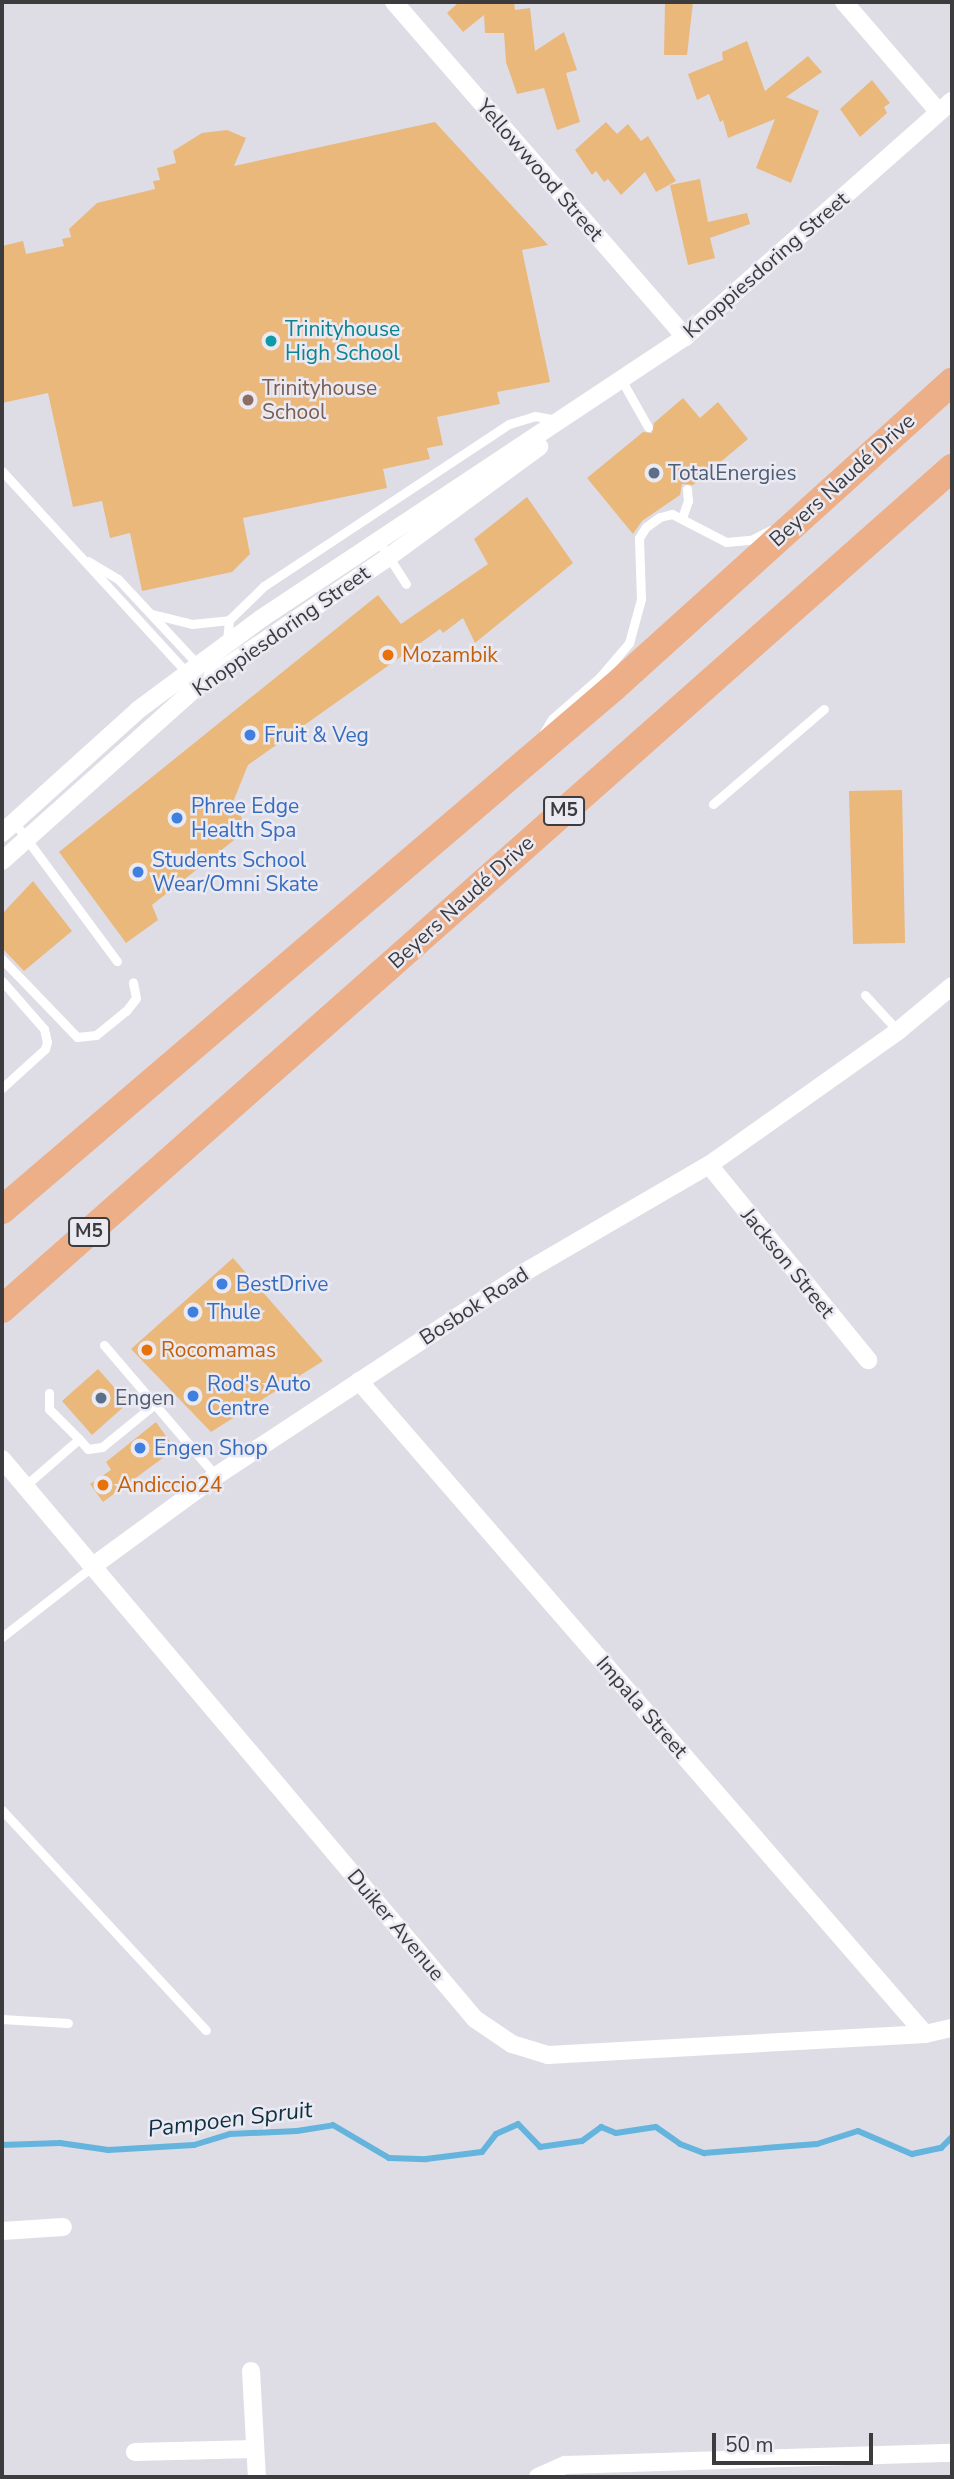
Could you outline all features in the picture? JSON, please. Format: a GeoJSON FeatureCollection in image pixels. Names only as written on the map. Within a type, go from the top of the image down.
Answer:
{"type":"FeatureCollection","features":[{"type":"Feature","properties":{"kind":"main road","name":"Beyers Naudé Drive"},"geometry":{"type":"LineString","coordinates":[[2,1210],[613,688],[952,382]]}},
{"type":"Feature","properties":{"kind":"main road","name":"Beyers Naudé Drive"},"geometry":{"type":"LineString","coordinates":[[2,1309],[952,468]]}},
{"type":"Feature","properties":{"kind":"street","name":"Yellowwood Street"},"geometry":{"type":"LineString","coordinates":[[394,2],[685,337]]}},
{"type":"Feature","properties":{"kind":"street"},"geometry":{"type":"LineString","coordinates":[[844,2],[946,106]]}},
{"type":"Feature","properties":{"kind":"street","name":"Knoppiesdoring Street"},"geometry":{"type":"LineString","coordinates":[[2,861],[198,676],[227,644],[378,540],[685,337],[946,106]]}},
{"type":"Feature","properties":{"kind":"street","name":"Knoppiesdoring Street"},"geometry":{"type":"LineString","coordinates":[[8,828],[138,710],[198,676],[390,556],[562,429],[564,418]]}},
{"type":"Feature","properties":{"kind":"street","name":"Bosbok Road"},"geometry":{"type":"LineString","coordinates":[[93,1566],[216,1476],[530,1269],[709,1166],[898,1031],[952,986]]}},
{"type":"Feature","properties":{"kind":"street","name":"Jackson Street"},"geometry":{"type":"LineString","coordinates":[[709,1166],[868,1360]]}},
{"type":"Feature","properties":{"kind":"street","name":"Impala Street"},"geometry":{"type":"LineString","coordinates":[[359,1381],[925,2034]]}},
{"type":"Feature","properties":{"kind":"street","name":"Duiker Avenue"},"geometry":{"type":"LineString","coordinates":[[2,1459],[475,2018],[512,2044],[548,2054],[925,2034],[952,2028]]}},
{"type":"Feature","properties":{"kind":"street"},"geometry":{"type":"LineString","coordinates":[[2,2231],[63,2227]]}},
{"type":"Feature","properties":{"kind":"street"},"geometry":{"type":"LineString","coordinates":[[251,2371],[257,2477]]}},
{"type":"Feature","properties":{"kind":"street"},"geometry":{"type":"LineString","coordinates":[[135,2452],[256,2449]]}},
{"type":"Feature","properties":{"kind":"street"},"geometry":{"type":"LineString","coordinates":[[538,2477],[565,2465],[952,2453]]}},
{"type":"Feature","properties":{"kind":"lane"},"geometry":{"type":"LineString","coordinates":[[622,381],[648,427]]}},
{"type":"Feature","properties":{"kind":"lane"},"geometry":{"type":"LineString","coordinates":[[148,612],[192,624],[229,620],[264,586],[509,424],[535,416],[564,418]]}},
{"type":"Feature","properties":{"kind":"lane"},"geometry":{"type":"LineString","coordinates":[[2,471],[107,589],[198,676]]}},
{"type":"Feature","properties":{"kind":"lane"},"geometry":{"type":"LineString","coordinates":[[682,518],[688,501],[687,489]]}},
{"type":"Feature","properties":{"kind":"lane"},"geometry":{"type":"LineString","coordinates":[[534,755],[552,719],[600,677],[629,643],[641,599],[638,542],[642,531],[666,514],[682,518],[715,539],[737,543],[763,535],[812,507]]}},
{"type":"Feature","properties":{"kind":"lane"},"geometry":{"type":"LineString","coordinates":[[378,540],[406,584]]}},
{"type":"Feature","properties":{"kind":"lane"},"geometry":{"type":"LineString","coordinates":[[83,559],[118,579],[148,612],[198,676]]}},
{"type":"Feature","properties":{"kind":"lane"},"geometry":{"type":"LineString","coordinates":[[227,644],[229,620]]}},
{"type":"Feature","properties":{"kind":"lane"},"geometry":{"type":"LineString","coordinates":[[713,804],[824,709]]}},
{"type":"Feature","properties":{"kind":"lane"},"geometry":{"type":"LineString","coordinates":[[8,828],[27,839],[117,961]]}},
{"type":"Feature","properties":{"kind":"lane"},"geometry":{"type":"LineString","coordinates":[[2,959],[77,1037],[96,1035],[126,1011],[136,998],[133,982]]}},
{"type":"Feature","properties":{"kind":"lane"},"geometry":{"type":"LineString","coordinates":[[2,981],[44,1029],[47,1042],[45,1049],[2,1088]]}},
{"type":"Feature","properties":{"kind":"lane"},"geometry":{"type":"LineString","coordinates":[[866,995],[898,1031]]}},
{"type":"Feature","properties":{"kind":"lane"},"geometry":{"type":"LineString","coordinates":[[104,1345],[216,1476]]}},
{"type":"Feature","properties":{"kind":"lane"},"geometry":{"type":"LineString","coordinates":[[49,1393],[49,1409],[89,1449],[102,1447],[155,1404]]}},
{"type":"Feature","properties":{"kind":"lane"},"geometry":{"type":"LineString","coordinates":[[26,1485],[79,1439]]}},
{"type":"Feature","properties":{"kind":"lane","name":"Bosbok Road"},"geometry":{"type":"LineString","coordinates":[[2,1637],[93,1566]]}},
{"type":"Feature","properties":{"kind":"lane"},"geometry":{"type":"LineString","coordinates":[[2,1810],[206,2030]]}},
{"type":"Feature","properties":{"kind":"lane"},"geometry":{"type":"LineString","coordinates":[[2,2019],[68,2023]]}},
{"type":"Feature","properties":{"kind":"building"},"geometry":{"type":"Polygon","coordinates":[[[459,2],[514,2],[515,10],[530,8],[535,51],[564,32],[577,70],[566,73],[580,122],[557,130],[544,88],[517,94],[506,62],[504,33],[485,33],[484,15],[463,32],[447,13],[459,2]]]}},
{"type":"Feature","properties":{"kind":"building"},"geometry":{"type":"Polygon","coordinates":[[[665,2],[693,2],[687,55],[664,55],[665,2]]]}},
{"type":"Feature","properties":{"kind":"building"},"geometry":{"type":"Polygon","coordinates":[[[747,41],[765,91],[808,56],[822,72],[786,97],[819,111],[791,183],[756,168],[775,119],[728,138],[723,120],[720,122],[709,94],[697,100],[688,74],[723,60],[722,52],[747,41]]]}},
{"type":"Feature","properties":{"kind":"building"},"geometry":{"type":"Polygon","coordinates":[[[872,80],[890,103],[884,107],[887,113],[860,137],[840,109],[872,80]]]}},
{"type":"Feature","properties":{"kind":"building","name":"Trinityhouse High School"},"geometry":{"type":"Polygon","coordinates":[[[435,122],[548,245],[522,250],[550,382],[497,392],[500,404],[437,417],[443,445],[427,448],[430,459],[383,469],[387,488],[243,518],[250,554],[232,572],[142,591],[130,533],[110,538],[102,501],[73,507],[48,393],[2,403],[2,246],[23,241],[26,254],[64,246],[62,239],[71,237],[69,229],[97,203],[155,189],[153,181],[160,180],[157,168],[176,163],[173,151],[202,133],[227,130],[246,138],[234,166],[435,122]]]}},
{"type":"Feature","properties":{"kind":"building"},"geometry":{"type":"Polygon","coordinates":[[[606,122],[617,134],[628,124],[641,141],[648,136],[676,181],[656,192],[645,172],[621,195],[608,179],[604,182],[596,171],[592,175],[575,150],[606,122]]]}},
{"type":"Feature","properties":{"kind":"building"},"geometry":{"type":"Polygon","coordinates":[[[700,179],[708,222],[747,213],[750,224],[710,238],[715,258],[688,265],[670,185],[700,179]]]}},
{"type":"Feature","properties":{"kind":"building"},"geometry":{"type":"Polygon","coordinates":[[[683,398],[700,418],[718,402],[748,439],[693,485],[682,484],[680,495],[642,521],[633,534],[587,478],[643,432],[652,433],[654,423],[683,398]]]}},
{"type":"Feature","properties":{"kind":"building"},"geometry":{"type":"Polygon","coordinates":[[[527,497],[573,563],[475,643],[463,618],[443,633],[440,629],[248,765],[233,802],[248,829],[152,905],[158,920],[126,943],[59,852],[378,595],[401,624],[488,564],[474,539],[527,497]]]}},
{"type":"Feature","properties":{"kind":"building"},"geometry":{"type":"Polygon","coordinates":[[[902,790],[905,943],[853,944],[849,791],[902,790]]]}},
{"type":"Feature","properties":{"kind":"building"},"geometry":{"type":"Polygon","coordinates":[[[33,881],[72,931],[24,971],[2,948],[2,914],[33,881]]]}},
{"type":"Feature","properties":{"kind":"building"},"geometry":{"type":"Polygon","coordinates":[[[233,1258],[323,1361],[211,1432],[131,1349],[233,1258]]]}},
{"type":"Feature","properties":{"kind":"building"},"geometry":{"type":"Polygon","coordinates":[[[98,1369],[128,1403],[92,1435],[62,1401],[98,1369]]]}},
{"type":"Feature","properties":{"kind":"building"},"geometry":{"type":"Polygon","coordinates":[[[156,1422],[175,1449],[103,1502],[90,1484],[111,1470],[106,1462],[156,1422]]]}},
{"type":"Feature","properties":{"kind":"waterway","name":"Pampoen Spruit"},"geometry":{"type":"LineString","coordinates":[[2,2145],[60,2143],[108,2150],[194,2145],[230,2134],[297,2131],[333,2125],[389,2158],[426,2159],[482,2152],[496,2134],[518,2124],[540,2147],[582,2141],[601,2127],[616,2133],[656,2127],[680,2144],[704,2153],[817,2144],[858,2131],[912,2154],[941,2148],[952,2137]]}},
{"type":"Feature","properties":{"kind":"place","name":"Trinityhouse High School"},"geometry":{"type":"Point","coordinates":[271,341]}},
{"type":"Feature","properties":{"kind":"place","name":"Trinityhouse School"},"geometry":{"type":"Point","coordinates":[248,400]}},
{"type":"Feature","properties":{"kind":"place","name":"TotalEnergies"},"geometry":{"type":"Point","coordinates":[654,473]}},
{"type":"Feature","properties":{"kind":"place","name":"Mozambik"},"geometry":{"type":"Point","coordinates":[388,655]}},
{"type":"Feature","properties":{"kind":"place","name":"Fruit & Veg"},"geometry":{"type":"Point","coordinates":[250,735]}},
{"type":"Feature","properties":{"kind":"place","name":"Phree Edge Health Spa"},"geometry":{"type":"Point","coordinates":[177,818]}},
{"type":"Feature","properties":{"kind":"place","name":"Students School Wear/Omni Skate"},"geometry":{"type":"Point","coordinates":[138,872]}},
{"type":"Feature","properties":{"kind":"place","name":"BestDrive"},"geometry":{"type":"Point","coordinates":[222,1284]}},
{"type":"Feature","properties":{"kind":"place","name":"Thule"},"geometry":{"type":"Point","coordinates":[193,1312]}},
{"type":"Feature","properties":{"kind":"place","name":"Rocomamas"},"geometry":{"type":"Point","coordinates":[147,1350]}},
{"type":"Feature","properties":{"kind":"place","name":"Rod's Auto Centre"},"geometry":{"type":"Point","coordinates":[193,1396]}},
{"type":"Feature","properties":{"kind":"place","name":"Engen"},"geometry":{"type":"Point","coordinates":[101,1398]}},
{"type":"Feature","properties":{"kind":"place","name":"Engen Shop"},"geometry":{"type":"Point","coordinates":[140,1448]}},
{"type":"Feature","properties":{"kind":"place","name":"Andiccio24"},"geometry":{"type":"Point","coordinates":[103,1485]}}]}
